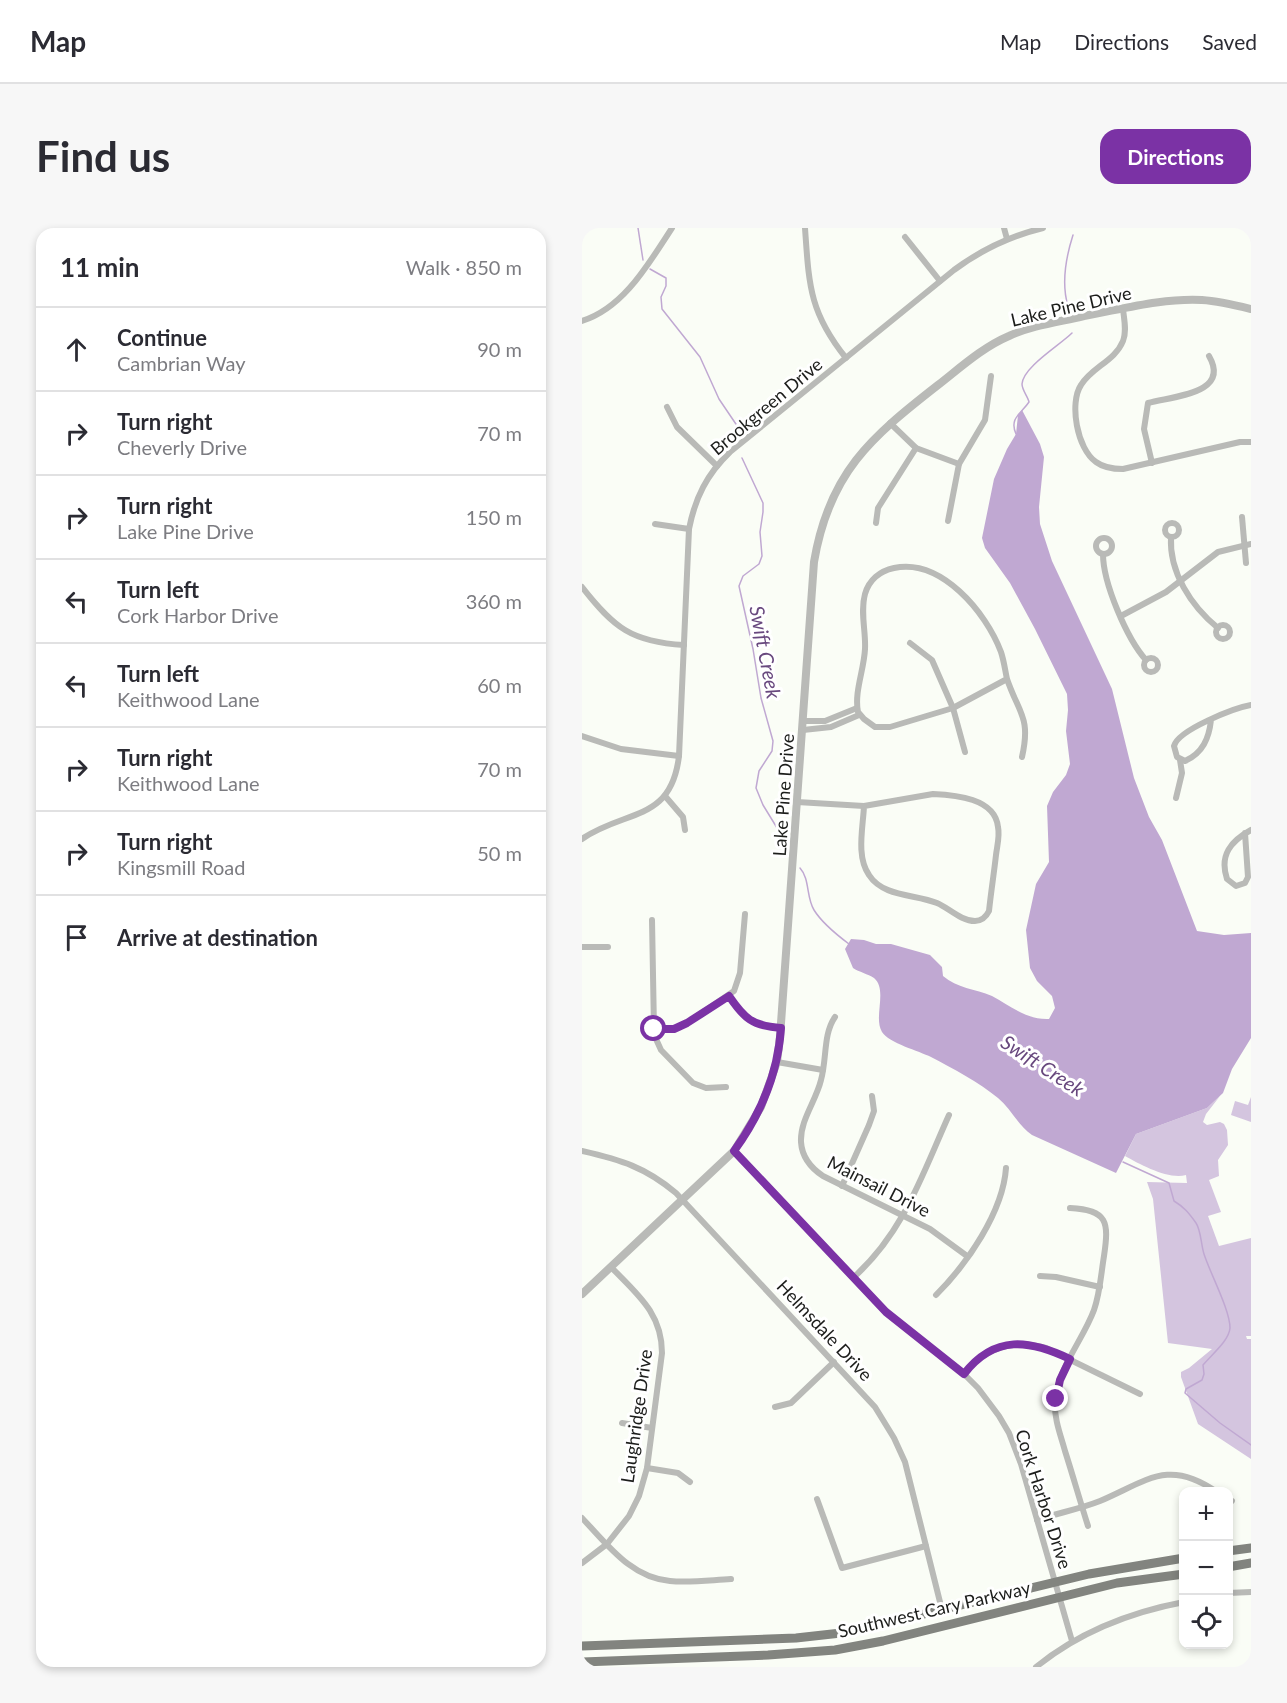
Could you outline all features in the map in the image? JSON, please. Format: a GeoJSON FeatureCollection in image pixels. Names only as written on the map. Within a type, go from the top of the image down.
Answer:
{"type":"FeatureCollection","features":[{"type":"Feature","properties":{"kind":"main road"},"geometry":{"type":"LineString","coordinates":[[1233,1550],[1251,1548]]}},
{"type":"Feature","properties":{"kind":"main road","name":"Southwest Cary Parkway"},"geometry":{"type":"LineString","coordinates":[[582,1646],[805,1638],[860,1630],[1123,1567],[1179,1559]]}},
{"type":"Feature","properties":{"kind":"main road"},"geometry":{"type":"LineString","coordinates":[[1233,1566],[1251,1563]]}},
{"type":"Feature","properties":{"kind":"main road","name":"Southwest Cary Parkway"},"geometry":{"type":"LineString","coordinates":[[582,1662],[757,1656],[835,1650],[883,1641],[1117,1583],[1179,1575]]}},
{"type":"Feature","properties":{"kind":"street"},"geometry":{"type":"LineString","coordinates":[[582,321],[596,315],[622,296],[672,228]]}},
{"type":"Feature","properties":{"kind":"street"},"geometry":{"type":"LineString","coordinates":[[805,228],[809,284],[813,303],[827,333],[846,358]]}},
{"type":"Feature","properties":{"kind":"street"},"geometry":{"type":"LineString","coordinates":[[1004,228],[1007,239]]}},
{"type":"Feature","properties":{"kind":"street","name":"Brookgreen Drive"},"geometry":{"type":"LineString","coordinates":[[666,796],[676,775],[679,756],[689,529],[699,495],[717,466],[730,452],[940,281],[979,253],[1007,239],[1043,228]]}},
{"type":"Feature","properties":{"kind":"street"},"geometry":{"type":"LineString","coordinates":[[905,237],[940,281]]}},
{"type":"Feature","properties":{"kind":"street","name":"Lake Pine Drive"},"geometry":{"type":"LineString","coordinates":[[582,1294],[734,1151],[761,1107],[777,1062],[814,562],[819,535],[832,498],[847,471],[890,423],[976,355],[1008,336],[1044,324],[1175,300],[1196,300],[1251,309]]}},
{"type":"Feature","properties":{"kind":"street"},"geometry":{"type":"LineString","coordinates":[[1123,309],[1124,340],[1113,356],[1084,380],[1078,389],[1074,403],[1077,424],[1085,449],[1095,462],[1123,469],[1240,442],[1251,442]]}},
{"type":"Feature","properties":{"kind":"street"},"geometry":{"type":"LineString","coordinates":[[1152,463],[1144,429],[1149,403],[1197,391],[1208,385],[1215,375],[1215,369],[1209,356]]}},
{"type":"Feature","properties":{"kind":"street"},"geometry":{"type":"LineString","coordinates":[[948,521],[959,464],[985,420],[991,376]]}},
{"type":"Feature","properties":{"kind":"street"},"geometry":{"type":"LineString","coordinates":[[667,407],[677,427],[717,466]]}},
{"type":"Feature","properties":{"kind":"street"},"geometry":{"type":"LineString","coordinates":[[890,423],[916,448],[959,464]]}},
{"type":"Feature","properties":{"kind":"street"},"geometry":{"type":"LineString","coordinates":[[876,523],[878,508],[916,448]]}},
{"type":"Feature","properties":{"kind":"street"},"geometry":{"type":"LineString","coordinates":[[1242,517],[1248,545],[1246,562]]}},
{"type":"Feature","properties":{"kind":"street"},"geometry":{"type":"LineString","coordinates":[[655,524],[689,529]]}},
{"type":"Feature","properties":{"kind":"street"},"geometry":{"type":"LineString","coordinates":[[1172,537],[1172,558],[1181,582],[1201,612],[1218,628]]}},
{"type":"Feature","properties":{"kind":"street"},"geometry":{"type":"LineString","coordinates":[[1121,616],[1181,582],[1218,552],[1248,545]]}},
{"type":"Feature","properties":{"kind":"street"},"geometry":{"type":"LineString","coordinates":[[1103,554],[1107,579],[1121,616],[1146,660]]}},
{"type":"Feature","properties":{"kind":"street"},"geometry":{"type":"LineString","coordinates":[[1008,679],[953,708],[883,728],[868,723],[858,712],[865,649],[865,595],[872,580],[893,568],[913,567],[933,572],[950,583],[985,622],[1001,653],[1008,679],[1025,721],[1026,733],[1022,757]]}},
{"type":"Feature","properties":{"kind":"street"},"geometry":{"type":"LineString","coordinates":[[582,587],[611,620],[626,632],[654,642],[684,645]]}},
{"type":"Feature","properties":{"kind":"street"},"geometry":{"type":"LineString","coordinates":[[910,643],[932,660],[953,708],[965,752]]}},
{"type":"Feature","properties":{"kind":"street"},"geometry":{"type":"LineString","coordinates":[[1176,798],[1182,773],[1180,760],[1174,751],[1174,742],[1177,738],[1211,720],[1251,705]]}},
{"type":"Feature","properties":{"kind":"street"},"geometry":{"type":"LineString","coordinates":[[803,726],[831,727],[858,712]]}},
{"type":"Feature","properties":{"kind":"street"},"geometry":{"type":"LineString","coordinates":[[1180,760],[1188,759],[1202,748],[1209,734],[1211,720]]}},
{"type":"Feature","properties":{"kind":"street"},"geometry":{"type":"LineString","coordinates":[[582,736],[621,749],[679,756]]}},
{"type":"Feature","properties":{"kind":"street"},"geometry":{"type":"LineString","coordinates":[[797,802],[864,806],[933,794],[965,798],[989,809],[996,819],[999,830],[989,911],[986,916],[980,920],[970,920],[935,902],[891,891],[875,883],[864,867],[862,854],[864,806]]}},
{"type":"Feature","properties":{"kind":"street"},"geometry":{"type":"LineString","coordinates":[[582,839],[595,831],[648,809],[666,796],[683,817],[685,830]]}},
{"type":"Feature","properties":{"kind":"street"},"geometry":{"type":"LineString","coordinates":[[1248,831],[1248,877],[1245,883],[1236,886],[1227,879],[1224,856],[1231,844],[1248,831]]}},
{"type":"Feature","properties":{"kind":"street"},"geometry":{"type":"LineString","coordinates":[[654,1029],[674,1029],[687,1023],[729,996],[737,987],[745,914]]}},
{"type":"Feature","properties":{"kind":"street"},"geometry":{"type":"LineString","coordinates":[[652,920],[656,1039],[661,1050],[693,1083],[706,1088],[726,1087]]}},
{"type":"Feature","properties":{"kind":"street"},"geometry":{"type":"LineString","coordinates":[[582,948],[608,947]]}},
{"type":"Feature","properties":{"kind":"street"},"geometry":{"type":"LineString","coordinates":[[729,996],[741,1014],[751,1022],[781,1028]]}},
{"type":"Feature","properties":{"kind":"street","name":"Mainsail Drive"},"geometry":{"type":"LineString","coordinates":[[835,1017],[828,1027],[821,1082],[801,1134],[802,1147],[811,1167],[842,1186],[930,1229],[967,1256]]}},
{"type":"Feature","properties":{"kind":"street"},"geometry":{"type":"LineString","coordinates":[[777,1062],[823,1070]]}},
{"type":"Feature","properties":{"kind":"street"},"geometry":{"type":"LineString","coordinates":[[842,1186],[874,1111],[872,1095]]}},
{"type":"Feature","properties":{"kind":"street"},"geometry":{"type":"LineString","coordinates":[[854,1277],[885,1244],[904,1215],[949,1115]]}},
{"type":"Feature","properties":{"kind":"street","name":"Helmsdale Drive"},"geometry":{"type":"LineString","coordinates":[[582,1151],[616,1159],[660,1180],[682,1200],[875,1407],[894,1438],[910,1477],[942,1610]]}},
{"type":"Feature","properties":{"kind":"street","name":"Cork Harbor Drive"},"geometry":{"type":"LineString","coordinates":[[734,1151],[886,1312],[964,1374],[989,1402],[1009,1433],[1021,1464],[1072,1641]]}},
{"type":"Feature","properties":{"kind":"street"},"geometry":{"type":"LineString","coordinates":[[936,1294],[946,1285],[982,1235],[1002,1192],[1006,1168]]}},
{"type":"Feature","properties":{"kind":"street"},"geometry":{"type":"LineString","coordinates":[[1070,1208],[1089,1209],[1100,1215],[1104,1223],[1106,1239],[1100,1287],[1094,1310],[1057,1389],[1055,1409],[1088,1526]]}},
{"type":"Feature","properties":{"kind":"street","name":"Laughridge Drive"},"geometry":{"type":"LineString","coordinates":[[582,1563],[607,1544],[636,1506],[647,1468],[662,1353],[661,1335],[651,1311],[611,1267]]}},
{"type":"Feature","properties":{"kind":"street"},"geometry":{"type":"LineString","coordinates":[[1040,1276],[1056,1277],[1100,1287]]}},
{"type":"Feature","properties":{"kind":"street"},"geometry":{"type":"LineString","coordinates":[[964,1374],[986,1353],[1012,1344],[1040,1346],[1140,1394]]}},
{"type":"Feature","properties":{"kind":"street"},"geometry":{"type":"LineString","coordinates":[[775,1407],[791,1403],[834,1362]]}},
{"type":"Feature","properties":{"kind":"street"},"geometry":{"type":"LineString","coordinates":[[622,1423],[652,1428]]}},
{"type":"Feature","properties":{"kind":"street"},"geometry":{"type":"LineString","coordinates":[[647,1468],[678,1473],[690,1482]]}},
{"type":"Feature","properties":{"kind":"street"},"geometry":{"type":"LineString","coordinates":[[1037,1520],[1082,1508],[1140,1482],[1166,1474],[1192,1477],[1210,1487]]}},
{"type":"Feature","properties":{"kind":"street"},"geometry":{"type":"LineString","coordinates":[[817,1499],[842,1568],[926,1546]]}},
{"type":"Feature","properties":{"kind":"street"},"geometry":{"type":"LineString","coordinates":[[582,1518],[634,1569],[652,1578],[670,1581],[731,1580]]}},
{"type":"Feature","properties":{"kind":"street"},"geometry":{"type":"LineString","coordinates":[[1233,1593],[1251,1592]]}},
{"type":"Feature","properties":{"kind":"street"},"geometry":{"type":"LineString","coordinates":[[1036,1667],[1072,1641],[1133,1614],[1179,1603]]}},
{"type":"Feature","properties":{"kind":"shaded area"},"geometry":{"type":"Polygon","coordinates":[[[1220,1096],[1206,1114],[1203,1122],[1207,1125],[1220,1122],[1224,1124],[1227,1130],[1228,1145],[1218,1160],[1219,1176],[1209,1180],[1221,1212],[1208,1216],[1219,1246],[1251,1238],[1251,1336],[1246,1336],[1247,1339],[1251,1339],[1251,1459],[1198,1424],[1181,1377],[1181,1372],[1212,1349],[1168,1343],[1153,1199],[1147,1182],[1187,1183],[1186,1175],[1163,1174],[1125,1156],[1136,1134],[1207,1108],[1220,1096]]]}},
{"type":"Feature","properties":{"kind":"shaded area"},"geometry":{"type":"Polygon","coordinates":[[[1251,1097],[1251,1122],[1231,1115],[1235,1101],[1248,1105],[1251,1097]]]}},
{"type":"Feature","properties":{"kind":"water"},"geometry":{"type":"Polygon","coordinates":[[[1022,410],[1040,444],[1044,457],[1039,507],[1040,524],[1052,561],[1112,689],[1134,778],[1149,817],[1162,840],[1197,931],[1224,935],[1251,933],[1251,1038],[1232,1069],[1223,1093],[1207,1108],[1136,1134],[1116,1173],[1032,1135],[1003,1102],[983,1087],[931,1057],[886,1036],[880,1026],[878,983],[874,978],[853,968],[845,949],[851,939],[876,944],[891,944],[930,955],[942,967],[943,976],[948,980],[992,996],[1026,1015],[1049,1019],[1055,1008],[1052,996],[1037,981],[1030,968],[1026,930],[1036,884],[1049,862],[1047,806],[1070,764],[1066,731],[1067,694],[1010,583],[985,548],[982,538],[994,479],[1016,434],[1018,415],[1022,410]]]}},
{"type":"Feature","properties":{"kind":"waterway","name":"Swift Creek"},"geometry":{"type":"LineString","coordinates":[[638,228],[643,260]]}},
{"type":"Feature","properties":{"kind":"waterway"},"geometry":{"type":"LineString","coordinates":[[1068,306],[1065,270],[1073,235]]}},
{"type":"Feature","properties":{"kind":"waterway","name":"Swift Creek"},"geometry":{"type":"LineString","coordinates":[[650,269],[666,278],[666,286],[661,297],[662,309],[700,357],[719,399],[742,433]]}},
{"type":"Feature","properties":{"kind":"waterway"},"geometry":{"type":"LineString","coordinates":[[1016,434],[1015,420],[1029,402],[1022,386],[1024,377],[1035,364],[1072,333]]}},
{"type":"Feature","properties":{"kind":"waterway","name":"Swift Creek"},"geometry":{"type":"LineString","coordinates":[[742,458],[763,503],[760,532],[762,556],[759,564],[743,576],[739,586],[761,698],[773,741],[772,751],[759,771],[756,788],[763,805],[782,836],[784,852]]}},
{"type":"Feature","properties":{"kind":"waterway","name":"Swift Creek"},"geometry":{"type":"LineString","coordinates":[[800,868],[817,915],[849,944]]}},
{"type":"Feature","properties":{"kind":"waterway","name":"Swift Creek"},"geometry":{"type":"LineString","coordinates":[[1123,1162],[1169,1183],[1174,1201],[1186,1210],[1198,1226],[1204,1254],[1223,1302],[1230,1328],[1223,1343],[1203,1365],[1202,1380],[1186,1389],[1185,1393],[1220,1423],[1251,1445]]}},
{"type":"Feature","properties":{"kind":"route"},"geometry":{"type":"LineString","coordinates":[[654,1029],[674,1029],[729,996],[741,1014],[751,1022],[781,1028],[777,1062],[771,1082],[750,1128],[734,1151],[886,1312],[964,1374],[986,1353],[1012,1344],[1046,1348],[1070,1359],[1060,1380],[1056,1399]]}}]}
